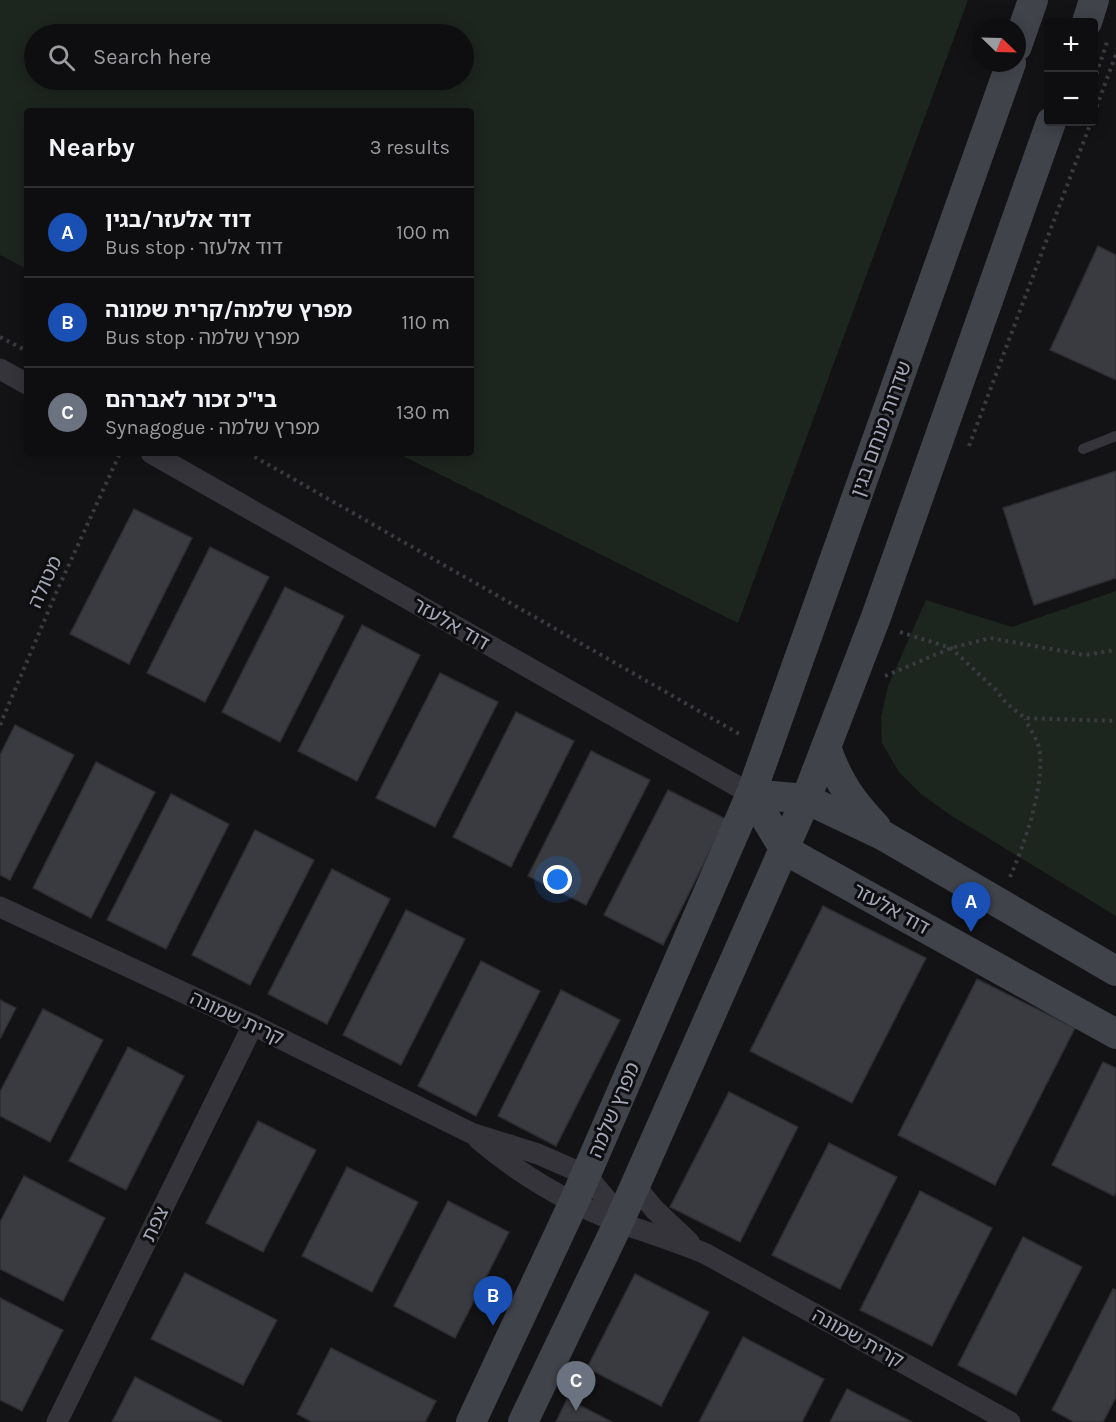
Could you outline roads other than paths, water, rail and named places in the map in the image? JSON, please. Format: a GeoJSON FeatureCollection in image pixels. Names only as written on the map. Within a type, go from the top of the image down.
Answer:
{"type":"FeatureCollection","features":[{"type":"Feature","properties":{"kind":"street"},"geometry":{"type":"LineString","coordinates":[[1026,20],[1033,0]]}},
{"type":"Feature","properties":{"kind":"street"},"geometry":{"type":"LineString","coordinates":[[1095,0],[1096,18]]}},
{"type":"Feature","properties":{"kind":"street","name":"שדרות מנחם בגין"},"geometry":{"type":"LineString","coordinates":[[751,794],[1008,72]]}},
{"type":"Feature","properties":{"kind":"street"},"geometry":{"type":"LineString","coordinates":[[523,1422],[619,1222],[806,799],[876,618],[1051,126]]}},
{"type":"Feature","properties":{"kind":"street"},"geometry":{"type":"LineString","coordinates":[[0,369],[24,382]]}},
{"type":"Feature","properties":{"kind":"street","name":"דוד אלעזר"},"geometry":{"type":"LineString","coordinates":[[156,456],[751,794],[806,799],[884,836],[1116,971]]}},
{"type":"Feature","properties":{"kind":"street"},"geometry":{"type":"LineString","coordinates":[[826,747],[835,774],[854,804],[884,836]]}},
{"type":"Feature","properties":{"kind":"street","name":"דוד אלעזר"},"geometry":{"type":"LineString","coordinates":[[751,794],[784,850],[1116,1034]]}},
{"type":"Feature","properties":{"kind":"street","name":"מפרץ שלמה"},"geometry":{"type":"LineString","coordinates":[[471,1422],[580,1188],[751,794]]}},
{"type":"Feature","properties":{"kind":"street","name":"קרית שמונה"},"geometry":{"type":"LineString","coordinates":[[0,907],[253,1025],[471,1133],[520,1148],[580,1188],[619,1222],[706,1254]]}},
{"type":"Feature","properties":{"kind":"street","name":"צפת"},"geometry":{"type":"LineString","coordinates":[[57,1422],[253,1025]]}},
{"type":"Feature","properties":{"kind":"street","name":"קרית שמונה"},"geometry":{"type":"LineString","coordinates":[[471,1133],[500,1158],[529,1178],[580,1188],[607,1200],[619,1222]]}},
{"type":"Feature","properties":{"kind":"street","name":"קרית שמונה"},"geometry":{"type":"LineString","coordinates":[[635,1186],[679,1234],[706,1254],[974,1413],[1010,1422]]}},
{"type":"Feature","properties":{"kind":"lane"},"geometry":{"type":"LineString","coordinates":[[1083,449],[1116,436]]}},
{"type":"Feature","properties":{"kind":"place","name":"דוד אלעזר/בגין"},"geometry":{"type":"Point","coordinates":[971,932]}},
{"type":"Feature","properties":{"kind":"place","name":"מפרץ שלמה/קרית שמונה"},"geometry":{"type":"Point","coordinates":[493,1326]}},
{"type":"Feature","properties":{"kind":"place","name":"בי\"כ זכור לאברהם"},"geometry":{"type":"Point","coordinates":[576,1411]}}]}
